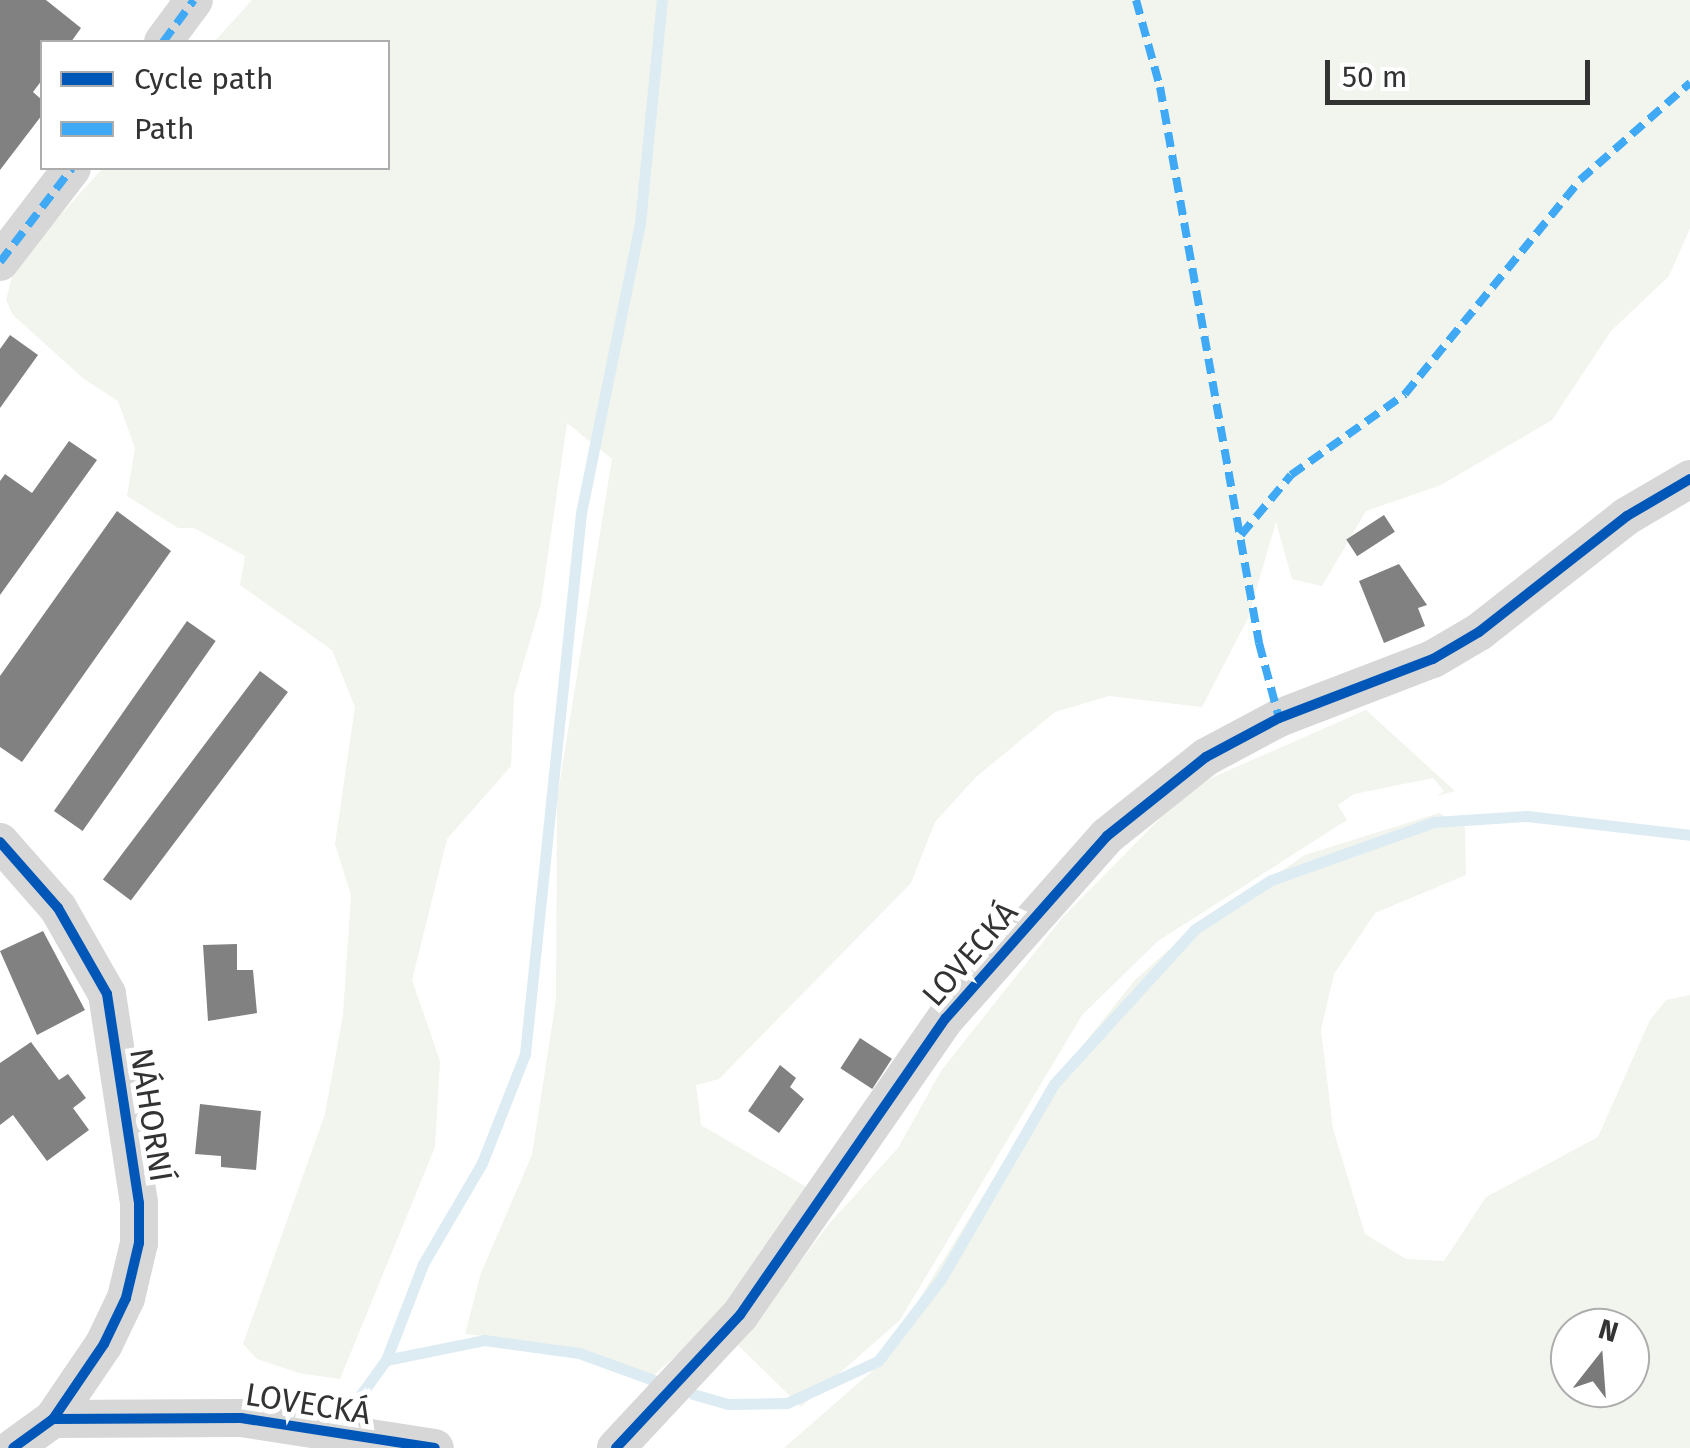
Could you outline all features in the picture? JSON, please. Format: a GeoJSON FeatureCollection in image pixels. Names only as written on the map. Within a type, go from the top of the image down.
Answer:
{"type":"FeatureCollection","features":[{"type":"Feature","properties":{"kind":"street"},"geometry":{"type":"LineString","coordinates":[[164,40],[194,0]]}},
{"type":"Feature","properties":{"kind":"street"},"geometry":{"type":"LineString","coordinates":[[0,262],[70,170]]}},
{"type":"Feature","properties":{"kind":"street","name":"LOVECKÁ"},"geometry":{"type":"LineString","coordinates":[[616,1448],[740,1315],[946,1018],[1106,836],[1206,757],[1280,718],[1433,659],[1479,632],[1627,516],[1690,480]]}},
{"type":"Feature","properties":{"kind":"street","name":"NÁHORNÍ"},"geometry":{"type":"LineString","coordinates":[[0,842],[58,908],[107,994],[139,1203],[139,1243],[126,1298],[53,1419],[13,1448]]}},
{"type":"Feature","properties":{"kind":"street","name":"LOVECKÁ"},"geometry":{"type":"LineString","coordinates":[[53,1419],[241,1418],[435,1448]]}},
{"type":"Feature","properties":{"kind":"shaded area"},"geometry":{"type":"Polygon","coordinates":[[[252,0],[1690,0],[1690,228],[1669,276],[1611,331],[1552,420],[1441,485],[1366,511],[1322,586],[1292,579],[1276,522],[1248,618],[1202,707],[1109,696],[1055,712],[976,777],[935,822],[911,883],[719,1079],[696,1085],[701,1125],[810,1189],[705,1330],[653,1376],[635,1378],[558,1345],[465,1334],[481,1273],[532,1155],[556,1000],[557,799],[612,459],[567,423],[541,603],[514,695],[511,766],[447,839],[412,980],[440,1061],[435,1147],[340,1379],[299,1373],[257,1359],[243,1344],[325,1114],[343,1015],[351,895],[335,844],[355,707],[332,650],[240,585],[245,556],[194,528],[178,528],[127,496],[135,448],[118,401],[84,379],[13,315],[6,300],[15,265],[101,170],[390,170],[390,40],[216,40],[252,0]]]}},
{"type":"Feature","properties":{"kind":"shaded area"},"geometry":{"type":"Polygon","coordinates":[[[1366,710],[1455,791],[1437,796],[1444,791],[1433,778],[1354,794],[1338,805],[1347,820],[1158,941],[1082,1015],[900,1320],[801,1407],[738,1345],[828,1225],[898,1148],[941,1071],[1062,918],[1191,787],[1366,710]]]}},
{"type":"Feature","properties":{"kind":"shaded area"},"geometry":{"type":"Polygon","coordinates":[[[1439,813],[1465,827],[1466,875],[1375,913],[1334,974],[1321,1030],[1333,1129],[1365,1234],[1406,1259],[1444,1261],[1486,1197],[1598,1137],[1650,1020],[1666,1000],[1690,995],[1690,1448],[784,1448],[878,1366],[1052,1084],[1134,981],[1184,936],[1305,855],[1439,813]]]}},
{"type":"Feature","properties":{"kind":"building"},"geometry":{"type":"Polygon","coordinates":[[[0,0],[46,0],[81,28],[72,40],[40,40],[40,83],[33,92],[40,98],[40,118],[0,170],[0,0]]]}},
{"type":"Feature","properties":{"kind":"building"},"geometry":{"type":"Polygon","coordinates":[[[10,335],[38,355],[0,408],[0,349],[10,335]]]}},
{"type":"Feature","properties":{"kind":"building"},"geometry":{"type":"Polygon","coordinates":[[[69,441],[97,460],[0,595],[0,481],[5,474],[32,493],[69,441]]]}},
{"type":"Feature","properties":{"kind":"building"},"geometry":{"type":"Polygon","coordinates":[[[117,511],[171,551],[22,762],[0,747],[0,676],[117,511]]]}},
{"type":"Feature","properties":{"kind":"building"},"geometry":{"type":"Polygon","coordinates":[[[1384,515],[1395,532],[1357,556],[1346,540],[1384,515]]]}},
{"type":"Feature","properties":{"kind":"building"},"geometry":{"type":"Polygon","coordinates":[[[1399,564],[1427,605],[1418,608],[1425,626],[1384,643],[1359,581],[1399,564]]]}},
{"type":"Feature","properties":{"kind":"building"},"geometry":{"type":"Polygon","coordinates":[[[187,621],[216,641],[83,831],[54,811],[187,621]]]}},
{"type":"Feature","properties":{"kind":"building"},"geometry":{"type":"Polygon","coordinates":[[[260,671],[288,692],[131,901],[103,879],[260,671]]]}},
{"type":"Feature","properties":{"kind":"building"},"geometry":{"type":"Polygon","coordinates":[[[43,931],[85,1010],[37,1035],[0,951],[43,931]]]}},
{"type":"Feature","properties":{"kind":"building"},"geometry":{"type":"Polygon","coordinates":[[[237,944],[237,970],[253,970],[257,1013],[208,1021],[203,945],[237,944]]]}},
{"type":"Feature","properties":{"kind":"building"},"geometry":{"type":"Polygon","coordinates":[[[860,1038],[892,1059],[872,1089],[840,1068],[860,1038]]]}},
{"type":"Feature","properties":{"kind":"building"},"geometry":{"type":"Polygon","coordinates":[[[31,1042],[59,1080],[68,1074],[86,1098],[73,1108],[89,1130],[47,1161],[13,1115],[0,1125],[0,1063],[31,1042]]]}},
{"type":"Feature","properties":{"kind":"building"},"geometry":{"type":"Polygon","coordinates":[[[780,1065],[796,1078],[790,1087],[804,1099],[779,1133],[748,1111],[780,1065]]]}},
{"type":"Feature","properties":{"kind":"building"},"geometry":{"type":"Polygon","coordinates":[[[200,1104],[261,1111],[256,1170],[221,1167],[221,1156],[195,1154],[200,1104]]]}},
{"type":"Feature","properties":{"kind":"waterway"},"geometry":{"type":"LineString","coordinates":[[357,1400],[386,1360],[423,1264],[482,1163],[525,1054],[581,513],[640,223],[662,0]]}},
{"type":"Feature","properties":{"kind":"waterway"},"geometry":{"type":"LineString","coordinates":[[693,1394],[728,1404],[787,1403],[878,1361],[941,1279],[1054,1084],[1195,929],[1271,880],[1434,822],[1527,816],[1690,835]]}},
{"type":"Feature","properties":{"kind":"waterway"},"geometry":{"type":"LineString","coordinates":[[386,1360],[484,1340],[579,1353],[664,1384]]}},
{"type":"Feature","properties":{"kind":"marked path"},"geometry":{"type":"LineString","coordinates":[[164,40],[194,0]]}},
{"type":"Feature","properties":{"kind":"marked path"},"geometry":{"type":"LineString","coordinates":[[1136,0],[1160,87],[1259,643],[1279,718]]}},
{"type":"Feature","properties":{"kind":"marked path"},"geometry":{"type":"LineString","coordinates":[[1241,535],[1291,475],[1405,394],[1580,180],[1690,83]]}},
{"type":"Feature","properties":{"kind":"marked path"},"geometry":{"type":"LineString","coordinates":[[0,262],[70,170]]}},
{"type":"Feature","properties":{"kind":"cycle path"},"geometry":{"type":"LineString","coordinates":[[616,1448],[740,1315],[946,1018],[1107,836],[1206,757],[1279,718],[1433,659],[1479,632],[1627,516],[1690,479]]}},
{"type":"Feature","properties":{"kind":"cycle path"},"geometry":{"type":"LineString","coordinates":[[0,842],[58,908],[107,994],[139,1203],[139,1243],[126,1298],[104,1344],[53,1419],[13,1448]]}},
{"type":"Feature","properties":{"kind":"cycle path"},"geometry":{"type":"LineString","coordinates":[[53,1419],[241,1418],[435,1448]]}}]}
